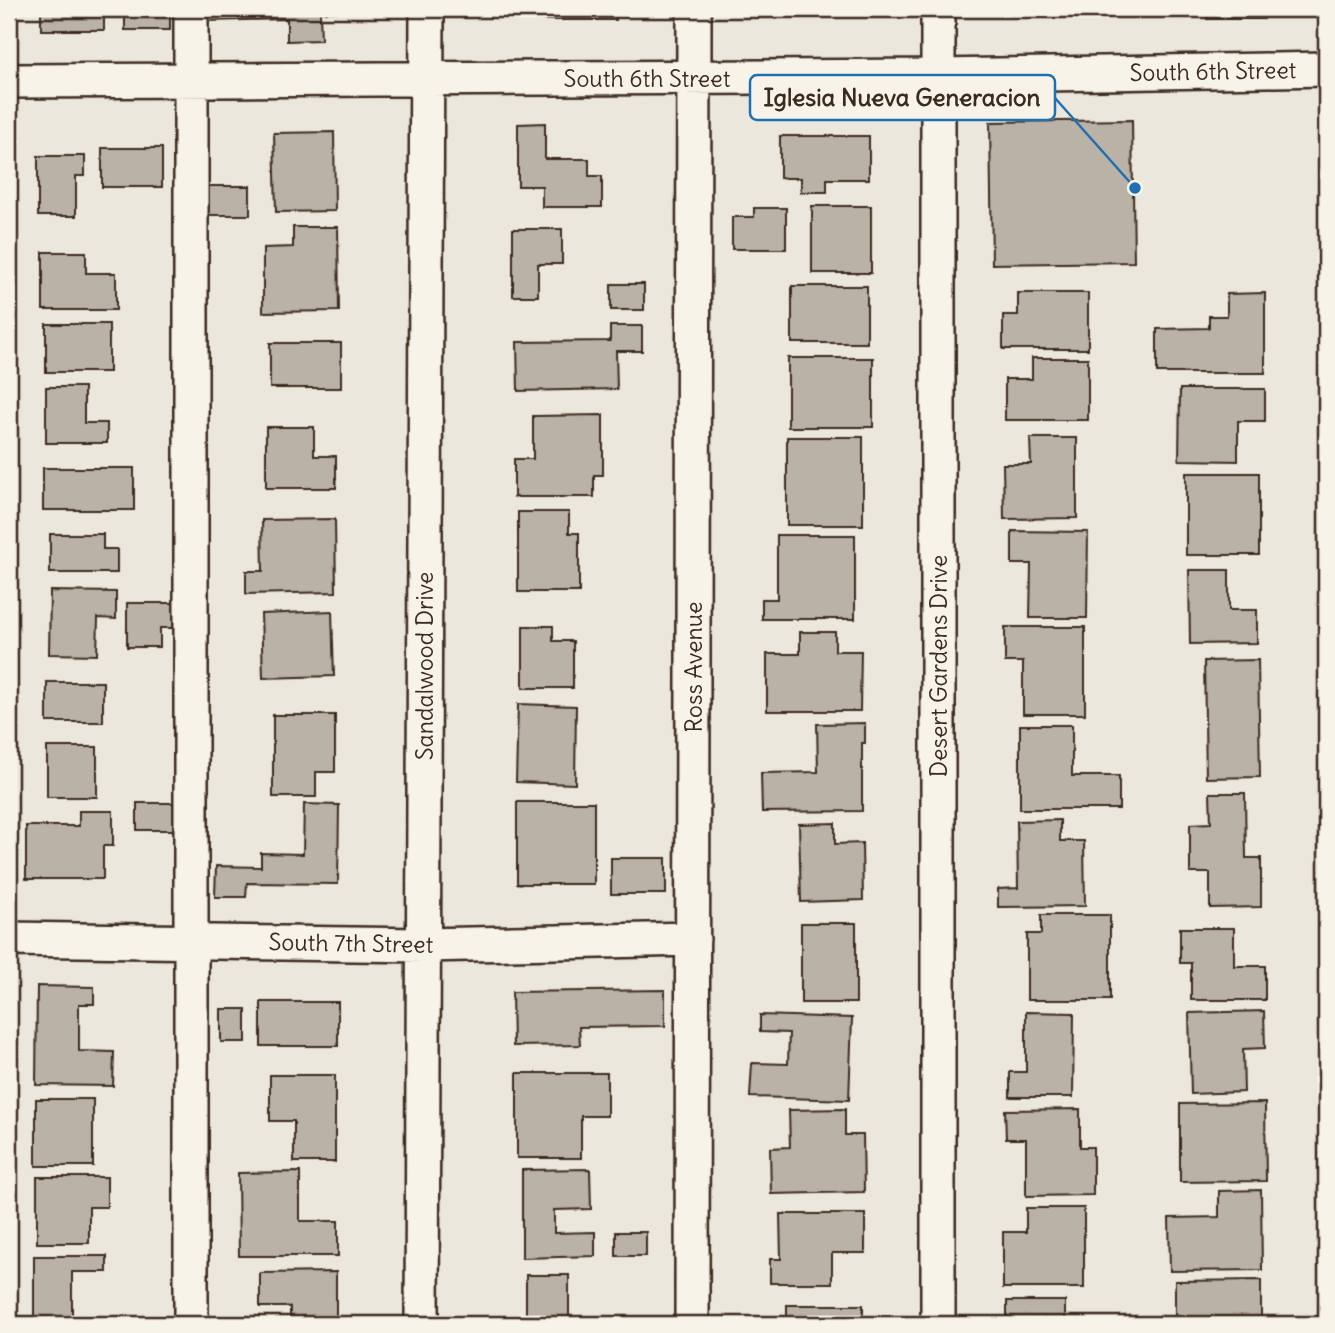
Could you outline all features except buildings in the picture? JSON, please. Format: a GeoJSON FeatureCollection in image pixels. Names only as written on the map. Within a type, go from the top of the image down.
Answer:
{"type":"FeatureCollection","features":[{"type":"Feature","properties":{"kind":"street"},"geometry":{"type":"LineString","coordinates":[[191,9],[191,1324]]}},
{"type":"Feature","properties":{"kind":"street","name":"Sandalwood Drive"},"geometry":{"type":"LineString","coordinates":[[422,1324],[427,9]]}},
{"type":"Feature","properties":{"kind":"street","name":"Ross Avenue"},"geometry":{"type":"LineString","coordinates":[[692,1324],[694,9]]}},
{"type":"Feature","properties":{"kind":"street","name":"Desert Gardens Drive"},"geometry":{"type":"LineString","coordinates":[[938,9],[938,1324]]}},
{"type":"Feature","properties":{"kind":"street","name":"South 6th Street"},"geometry":{"type":"LineString","coordinates":[[9,81],[938,76],[1326,69]]}},
{"type":"Feature","properties":{"kind":"street","name":"South 7th Street"},"geometry":{"type":"LineString","coordinates":[[9,939],[423,945],[693,939]]}},
{"type":"Feature","properties":{"kind":"place","name":"Iglesia Nueva Generacion"},"geometry":{"type":"Point","coordinates":[1135,188]}}]}
